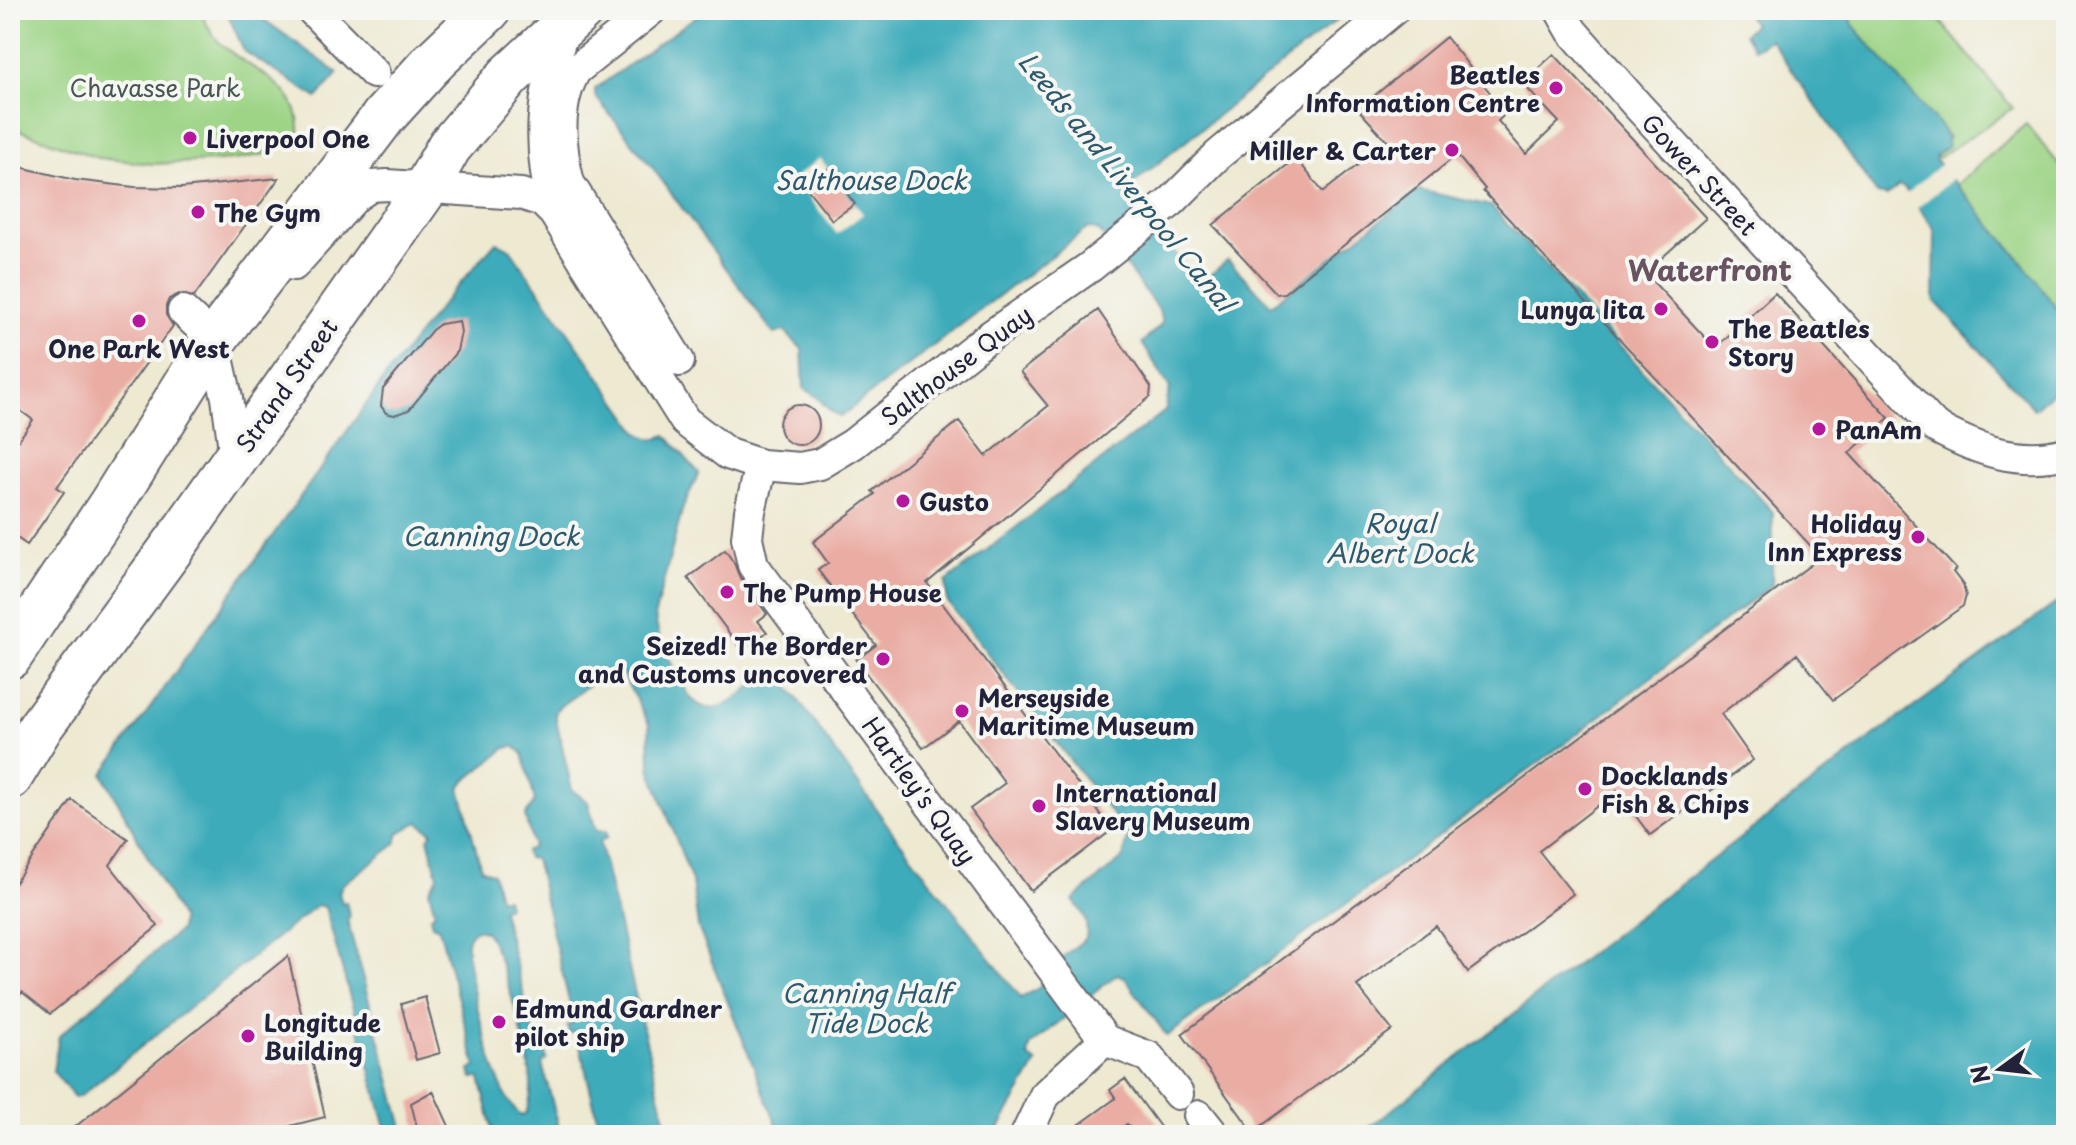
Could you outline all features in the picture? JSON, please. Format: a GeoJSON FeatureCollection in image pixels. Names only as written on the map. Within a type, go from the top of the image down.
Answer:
{"type":"FeatureCollection","features":[{"type":"Feature","properties":{"kind":"highway"},"geometry":{"type":"LineString","coordinates":[[10,656],[111,504],[199,326],[254,289],[384,116],[433,62],[488,10]]}},
{"type":"Feature","properties":{"kind":"highway","name":"Strand Street"},"geometry":{"type":"LineString","coordinates":[[10,777],[41,726],[177,541],[426,188],[449,147],[509,76],[575,14]]}},
{"type":"Feature","properties":{"kind":"street"},"geometry":{"type":"LineString","coordinates":[[312,10],[374,73]]}},
{"type":"Feature","properties":{"kind":"street"},"geometry":{"type":"LineString","coordinates":[[651,10],[576,70],[569,82],[562,120],[562,157],[569,183],[679,361]]}},
{"type":"Feature","properties":{"kind":"street","name":"Salthouse Quay"},"geometry":{"type":"LineString","coordinates":[[254,289],[278,284],[356,196],[371,186],[521,194],[542,201],[554,213],[685,421],[728,454],[761,465],[800,468],[820,464],[839,454],[961,358],[1104,257],[1159,212],[1218,155],[1393,10]]}},
{"type":"Feature","properties":{"kind":"street","name":"Gower Street"},"geometry":{"type":"LineString","coordinates":[[1560,10],[1572,31],[1730,207],[1935,427],[1979,449],[2010,457],[2045,458],[2066,453]]}},
{"type":"Feature","properties":{"kind":"street","name":"Salthouse Quay"},"geometry":{"type":"LineString","coordinates":[[554,213],[543,159],[542,111],[550,68],[575,14]]}},
{"type":"Feature","properties":{"kind":"street"},"geometry":{"type":"LineString","coordinates":[[199,326],[227,398],[235,456]]}},
{"type":"Feature","properties":{"kind":"street","name":"Hartley's Quay"},"geometry":{"type":"LineString","coordinates":[[761,465],[747,538],[753,565],[1101,1034]]}},
{"type":"Feature","properties":{"kind":"street"},"geometry":{"type":"LineString","coordinates":[[1026,1135],[1045,1095],[1101,1034],[1149,1057],[1178,1094]]}},
{"type":"Feature","properties":{"kind":"green space","name":"Chavasse Park"},"geometry":{"type":"Polygon","coordinates":[[[10,10],[199,10],[219,42],[284,91],[293,103],[298,118],[299,136],[266,154],[234,160],[153,164],[98,158],[10,127],[10,10]]]}},
{"type":"Feature","properties":{"kind":"green space"},"geometry":{"type":"Polygon","coordinates":[[[1848,10],[1931,10],[2013,108],[1935,160],[1948,138],[1853,25],[1848,10]]]}},
{"type":"Feature","properties":{"kind":"green space"},"geometry":{"type":"Polygon","coordinates":[[[2026,124],[2066,173],[2066,321],[2019,258],[1956,185],[2026,124]]]}},
{"type":"Feature","properties":{"kind":"water"},"geometry":{"type":"Polygon","coordinates":[[[226,10],[254,10],[338,73],[317,98],[244,51],[226,10]]]}},
{"type":"Feature","properties":{"kind":"water"},"geometry":{"type":"Polygon","coordinates":[[[705,10],[1349,10],[1130,186],[1131,196],[1194,277],[1205,279],[1228,260],[1271,305],[1419,190],[1491,206],[1773,512],[1772,585],[1565,743],[1167,1036],[1124,977],[1117,974],[1030,1046],[1028,1057],[1037,1063],[995,1135],[781,1135],[698,927],[692,882],[650,768],[649,724],[622,673],[613,670],[558,708],[555,714],[572,790],[588,802],[596,831],[606,831],[607,838],[599,841],[638,1006],[647,1006],[649,1013],[640,1016],[669,1135],[601,1135],[577,1033],[569,1033],[567,1026],[574,1022],[535,859],[527,858],[525,851],[533,847],[525,816],[535,801],[523,754],[514,746],[506,748],[460,788],[481,868],[493,874],[499,898],[506,898],[508,906],[502,910],[538,1051],[545,1052],[547,1059],[542,1063],[561,1135],[494,1135],[480,1078],[472,1078],[470,1070],[476,1066],[439,928],[432,925],[430,917],[435,913],[429,890],[438,877],[428,838],[432,832],[418,822],[399,833],[396,844],[342,885],[339,893],[342,903],[346,902],[350,918],[347,919],[405,1135],[388,1135],[325,907],[317,905],[80,1096],[74,1097],[53,1071],[59,1036],[180,930],[181,919],[103,774],[389,372],[496,242],[510,249],[639,433],[652,438],[666,435],[699,473],[683,507],[655,614],[663,647],[690,697],[704,707],[716,708],[762,680],[773,677],[784,680],[894,834],[1021,998],[1040,987],[1043,973],[1086,938],[1084,918],[1073,900],[1124,857],[1128,835],[947,601],[946,582],[1165,411],[1170,388],[1142,343],[1162,324],[1159,310],[1099,231],[1088,228],[840,417],[804,389],[802,349],[784,331],[774,334],[652,167],[595,96],[595,89],[705,10]],[[476,929],[468,939],[470,974],[498,1078],[508,1100],[521,1115],[526,1113],[531,1095],[527,1055],[500,961],[485,931],[476,929]]]}},
{"type":"Feature","properties":{"kind":"water"},"geometry":{"type":"Polygon","coordinates":[[[1743,10],[1848,10],[1853,25],[1944,131],[1948,146],[1935,156],[1936,161],[2019,258],[2066,321],[2066,380],[2034,409],[1934,300],[1935,230],[1904,188],[1899,186],[1887,196],[1877,194],[1770,39],[1754,49],[1744,34],[1754,24],[1743,10]]]}},
{"type":"Feature","properties":{"kind":"water"},"geometry":{"type":"Polygon","coordinates":[[[2066,596],[2066,1135],[1360,1135],[1616,933],[1874,736],[2066,596]]]}},
{"type":"Feature","properties":{"kind":"pier"},"geometry":{"type":"Polygon","coordinates":[[[820,158],[863,214],[837,234],[794,178],[820,158]]]}},
{"type":"Feature","properties":{"kind":"pier"},"geometry":{"type":"Polygon","coordinates":[[[1942,163],[1955,177],[1916,209],[1905,195],[1942,163]]]}},
{"type":"Feature","properties":{"kind":"building"},"geometry":{"type":"Polygon","coordinates":[[[1446,37],[1506,113],[1498,121],[1526,154],[1559,122],[1522,83],[1554,54],[1706,218],[1645,273],[1715,348],[1775,293],[1889,418],[1849,453],[1956,569],[1953,572],[1963,585],[1966,596],[1963,606],[1833,700],[1797,654],[1721,714],[1753,760],[1650,835],[1617,791],[1539,851],[1573,894],[1468,972],[1436,926],[1357,986],[1392,1030],[1253,1132],[1182,1034],[1821,557],[1483,191],[1485,189],[1457,155],[1284,293],[1277,294],[1213,225],[1296,158],[1323,192],[1354,168],[1387,141],[1358,109],[1446,37]]]}},
{"type":"Feature","properties":{"kind":"building","name":"One Park West"},"geometry":{"type":"Polygon","coordinates":[[[10,162],[75,180],[134,187],[182,188],[279,178],[194,297],[179,294],[169,299],[166,315],[173,326],[57,487],[64,492],[27,545],[10,533],[10,452],[33,420],[10,403],[10,162]]]}},
{"type":"Feature","properties":{"kind":"building"},"geometry":{"type":"Polygon","coordinates":[[[828,169],[855,204],[832,220],[805,186],[828,169]]]}},
{"type":"Feature","properties":{"kind":"building"},"geometry":{"type":"Polygon","coordinates":[[[1098,310],[1151,387],[1150,397],[927,583],[1112,830],[1031,891],[970,809],[1005,783],[959,721],[923,748],[856,660],[876,645],[818,570],[828,563],[813,542],[875,494],[872,491],[959,421],[986,456],[1048,406],[1020,372],[1098,310]]]}},
{"type":"Feature","properties":{"kind":"building"},"geometry":{"type":"Polygon","coordinates":[[[459,321],[461,332],[457,351],[409,410],[394,415],[386,413],[381,406],[383,389],[432,330],[440,324],[459,321]]]}},
{"type":"Feature","properties":{"kind":"building"},"geometry":{"type":"Polygon","coordinates":[[[799,405],[813,411],[819,425],[813,439],[799,445],[785,439],[779,425],[785,411],[799,405]]]}},
{"type":"Feature","properties":{"kind":"building","name":"The Pump House"},"geometry":{"type":"Polygon","coordinates":[[[725,550],[739,576],[767,614],[758,621],[767,632],[742,650],[688,578],[725,550]]]}},
{"type":"Feature","properties":{"kind":"building"},"geometry":{"type":"Polygon","coordinates":[[[72,800],[128,839],[110,865],[158,926],[50,1014],[22,992],[10,1009],[10,890],[72,800]]]}},
{"type":"Feature","properties":{"kind":"building","name":"Longitude Building"},"geometry":{"type":"Polygon","coordinates":[[[288,956],[325,1117],[255,1135],[65,1135],[288,956]]]}},
{"type":"Feature","properties":{"kind":"building"},"geometry":{"type":"Polygon","coordinates":[[[425,997],[440,1053],[416,1060],[401,1004],[425,997]]]}},
{"type":"Feature","properties":{"kind":"building"},"geometry":{"type":"Polygon","coordinates":[[[1125,1079],[1166,1135],[1135,1135],[1127,1124],[1111,1135],[1065,1135],[1116,1098],[1110,1090],[1125,1079]]]}},
{"type":"Feature","properties":{"kind":"building"},"geometry":{"type":"Polygon","coordinates":[[[433,1091],[453,1135],[419,1135],[411,1103],[433,1091]]]}},
{"type":"Feature","properties":{"kind":"place","name":"Beatles Information Centre"},"geometry":{"type":"Point","coordinates":[1556,88]}},
{"type":"Feature","properties":{"kind":"place","name":"Liverpool One"},"geometry":{"type":"Point","coordinates":[190,138]}},
{"type":"Feature","properties":{"kind":"place","name":"Miller & Carter"},"geometry":{"type":"Point","coordinates":[1452,150]}},
{"type":"Feature","properties":{"kind":"place","name":"The Gym"},"geometry":{"type":"Point","coordinates":[198,212]}},
{"type":"Feature","properties":{"kind":"place","name":"Lunya lita"},"geometry":{"type":"Point","coordinates":[1661,309]}},
{"type":"Feature","properties":{"kind":"place","name":"One Park West"},"geometry":{"type":"Point","coordinates":[139,321]}},
{"type":"Feature","properties":{"kind":"place","name":"The Beatles Story"},"geometry":{"type":"Point","coordinates":[1712,342]}},
{"type":"Feature","properties":{"kind":"place","name":"PanAm"},"geometry":{"type":"Point","coordinates":[1819,429]}},
{"type":"Feature","properties":{"kind":"place","name":"Gusto"},"geometry":{"type":"Point","coordinates":[903,501]}},
{"type":"Feature","properties":{"kind":"place","name":"Holiday Inn Express"},"geometry":{"type":"Point","coordinates":[1918,537]}},
{"type":"Feature","properties":{"kind":"place","name":"The Pump House"},"geometry":{"type":"Point","coordinates":[727,592]}},
{"type":"Feature","properties":{"kind":"place","name":"Seized! The Border and Customs uncovered"},"geometry":{"type":"Point","coordinates":[883,659]}},
{"type":"Feature","properties":{"kind":"place","name":"Merseyside Maritime Museum"},"geometry":{"type":"Point","coordinates":[962,711]}},
{"type":"Feature","properties":{"kind":"place","name":"Docklands Fish & Chips"},"geometry":{"type":"Point","coordinates":[1585,789]}},
{"type":"Feature","properties":{"kind":"place","name":"International Slavery Museum"},"geometry":{"type":"Point","coordinates":[1039,806]}},
{"type":"Feature","properties":{"kind":"place","name":"Edmund Gardner pilot ship"},"geometry":{"type":"Point","coordinates":[499,1022]}},
{"type":"Feature","properties":{"kind":"place","name":"Longitude Building"},"geometry":{"type":"Point","coordinates":[248,1036]}},
{"type":"Feature","properties":{"kind":"district","name":"Waterfront"},"geometry":{"type":"Point","coordinates":[1710,269]}},
{"type":"Feature","properties":{"kind":"water label","name":"Salthouse Dock"},"geometry":{"type":"Point","coordinates":[871,179]}},
{"type":"Feature","properties":{"kind":"water label","name":"Leeds and Liverpool Canal"},"geometry":{"type":"Point","coordinates":[1127,181]}},
{"type":"Feature","properties":{"kind":"water label","name":"Canning Dock"},"geometry":{"type":"Point","coordinates":[491,535]}},
{"type":"Feature","properties":{"kind":"water label","name":"Royal Albert Dock"},"geometry":{"type":"Point","coordinates":[1400,537]}},
{"type":"Feature","properties":{"kind":"water label","name":"Canning Half Tide Dock"},"geometry":{"type":"Point","coordinates":[866,1007]}}]}
